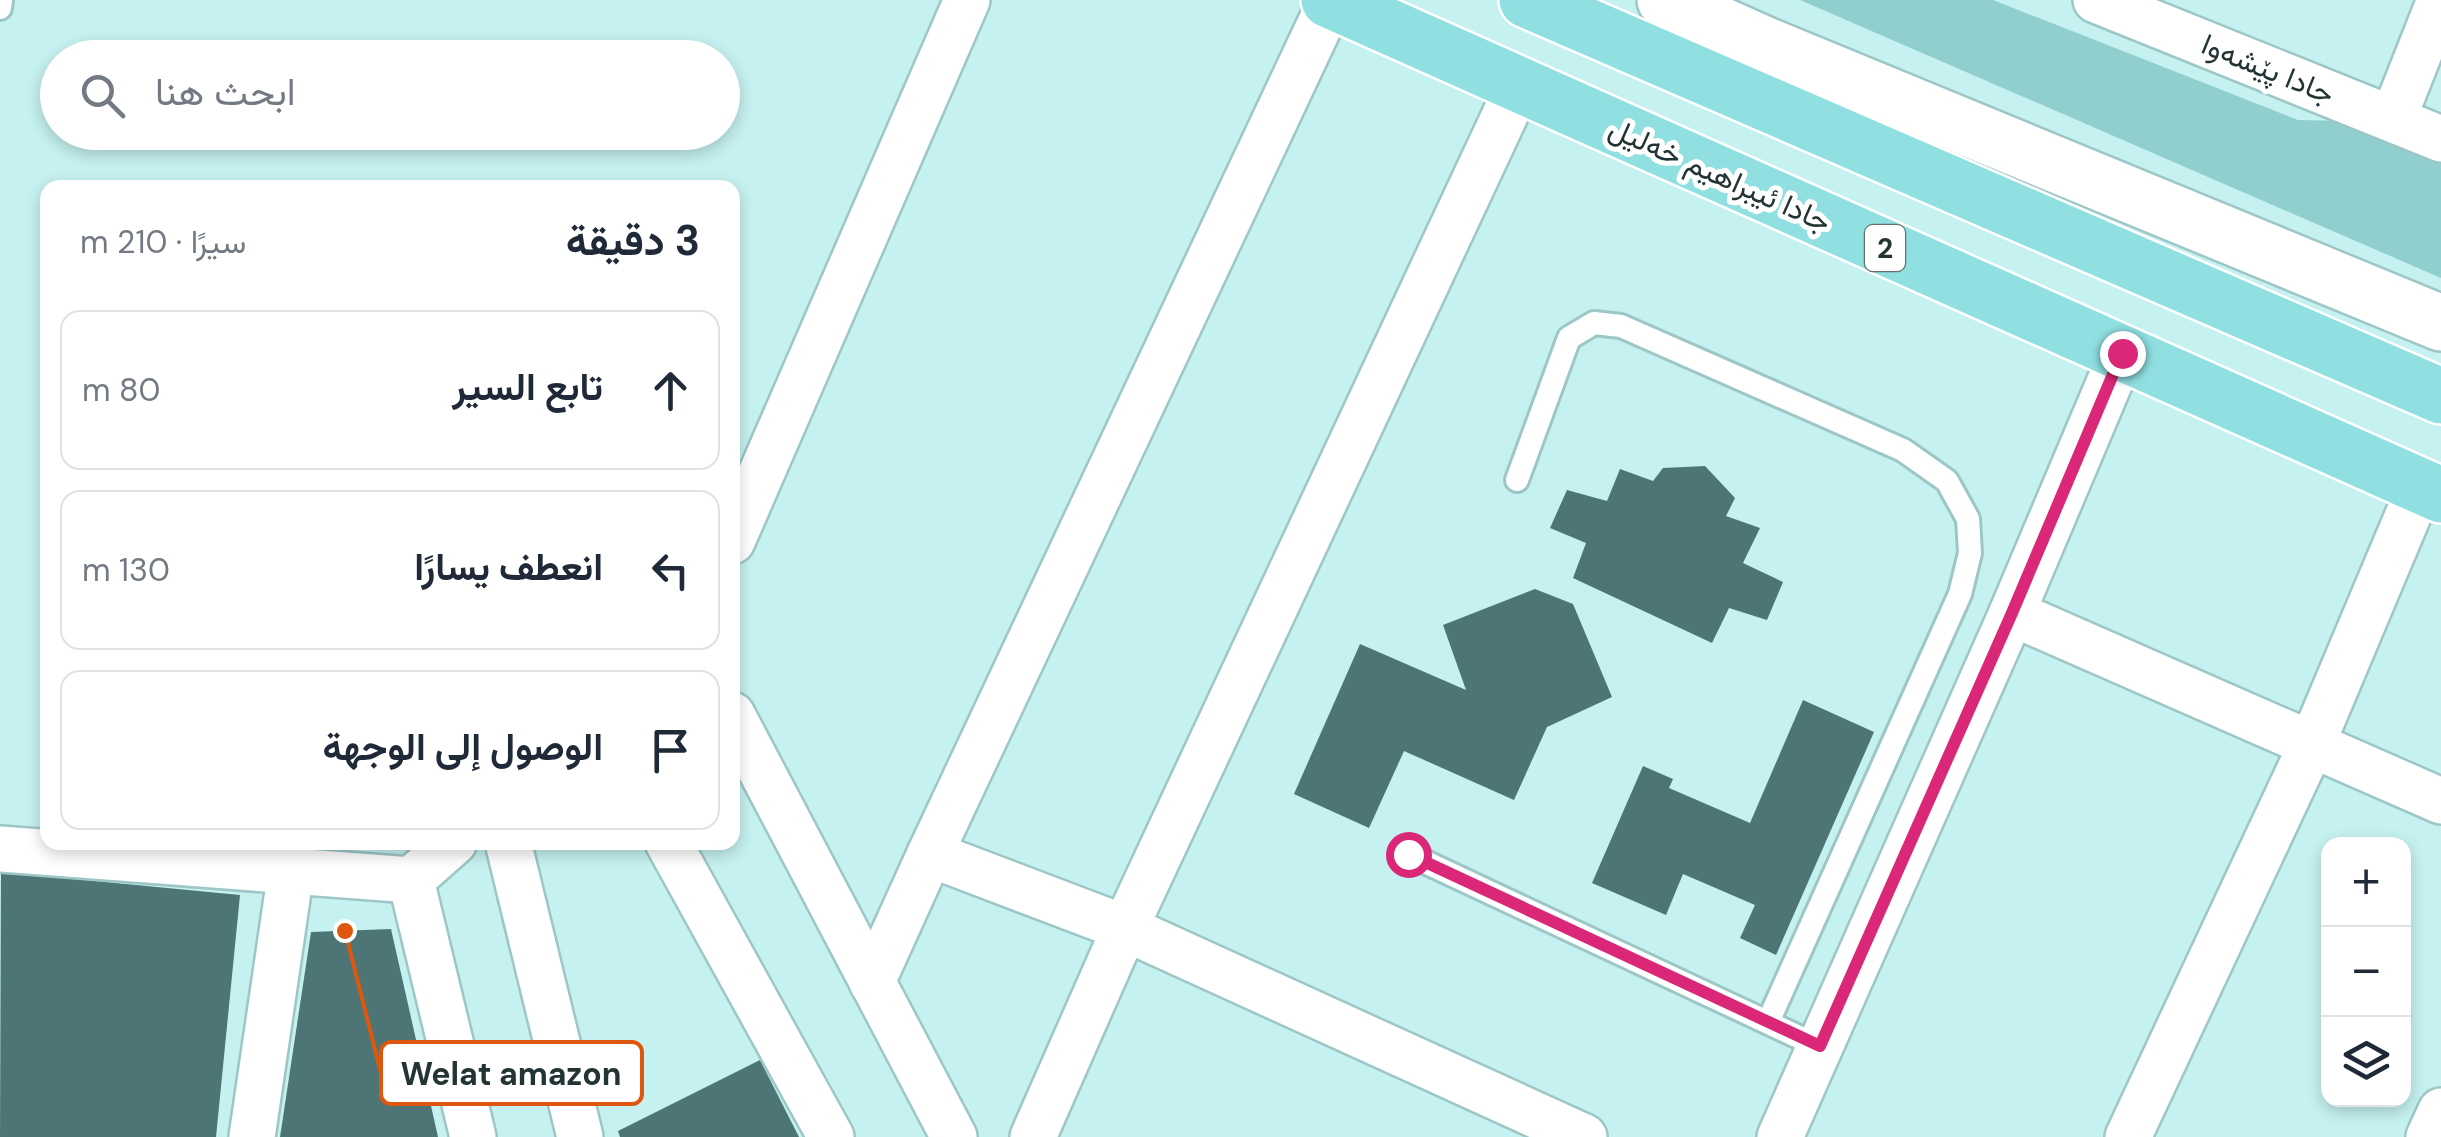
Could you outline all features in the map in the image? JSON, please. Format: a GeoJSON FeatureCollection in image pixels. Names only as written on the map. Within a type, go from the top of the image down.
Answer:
{"type":"FeatureCollection","features":[{"type":"Feature","properties":{"kind":"highway","name":"جادا ئیبراهیم خەلیل"},"geometry":{"type":"LineString","coordinates":[[1330,0],[2430,491]]}},
{"type":"Feature","properties":{"kind":"highway"},"geometry":{"type":"LineString","coordinates":[[1527,0],[2441,396]]}},
{"type":"Feature","properties":{"kind":"main road"},"geometry":{"type":"LineString","coordinates":[[1665,0],[1786,54],[2441,323]]}},
{"type":"Feature","properties":{"kind":"street"},"geometry":{"type":"LineString","coordinates":[[740,524],[967,0]]}},
{"type":"Feature","properties":{"kind":"street"},"geometry":{"type":"LineString","coordinates":[[872,982],[1330,0]]}},
{"type":"Feature","properties":{"kind":"street","name":"جادا پێشەوا"},"geometry":{"type":"LineString","coordinates":[[2096,0],[2441,138]]}},
{"type":"Feature","properties":{"kind":"street"},"geometry":{"type":"LineString","coordinates":[[2393,119],[2440,0]]}},
{"type":"Feature","properties":{"kind":"street"},"geometry":{"type":"LineString","coordinates":[[1032,1137],[1519,85]]}},
{"type":"Feature","properties":{"kind":"street"},"geometry":{"type":"LineString","coordinates":[[1780,1137],[2012,613],[2122,353]]}},
{"type":"Feature","properties":{"kind":"street"},"geometry":{"type":"LineString","coordinates":[[2128,1137],[2430,491]]}},
{"type":"Feature","properties":{"kind":"street"},"geometry":{"type":"LineString","coordinates":[[2012,613],[2441,801]]}},
{"type":"Feature","properties":{"kind":"street"},"geometry":{"type":"LineString","coordinates":[[740,729],[954,1137]]}},
{"type":"Feature","properties":{"kind":"street"},"geometry":{"type":"LineString","coordinates":[[0,849],[410,880],[445,850]]}},
{"type":"Feature","properties":{"kind":"street"},"geometry":{"type":"LineString","coordinates":[[510,850],[580,1137]]}},
{"type":"Feature","properties":{"kind":"street"},"geometry":{"type":"LineString","coordinates":[[672,850],[831,1137]]}},
{"type":"Feature","properties":{"kind":"street"},"geometry":{"type":"LineString","coordinates":[[930,854],[1126,928],[1584,1137]]}},
{"type":"Feature","properties":{"kind":"street"},"geometry":{"type":"LineString","coordinates":[[252,1137],[291,871]]}},
{"type":"Feature","properties":{"kind":"street"},"geometry":{"type":"LineString","coordinates":[[410,880],[473,1137]]}},
{"type":"Feature","properties":{"kind":"street"},"geometry":{"type":"LineString","coordinates":[[2429,1137],[2441,1110]]}},
{"type":"Feature","properties":{"kind":"lane"},"geometry":{"type":"LineString","coordinates":[[0,8],[2,0]]}},
{"type":"Feature","properties":{"kind":"lane"},"geometry":{"type":"LineString","coordinates":[[1517,480],[1569,338],[1594,322],[1621,326],[1903,450],[1948,482],[1968,519],[1970,553],[1960,594],[1768,1022]]}},
{"type":"Feature","properties":{"kind":"lane"},"geometry":{"type":"LineString","coordinates":[[1408,854],[1820,1046]]}},
{"type":"Feature","properties":{"kind":"shaded area"},"geometry":{"type":"Polygon","coordinates":[[[1800,0],[1993,0],[2298,120],[2348,121],[2441,158],[2441,278],[1800,0]]]}},
{"type":"Feature","properties":{"kind":"building"},"geometry":{"type":"Polygon","coordinates":[[[1705,466],[1735,498],[1726,516],[1760,528],[1743,563],[1783,582],[1767,620],[1729,608],[1712,643],[1573,578],[1586,543],[1550,528],[1567,490],[1607,501],[1620,469],[1653,481],[1663,468],[1705,466]]]}},
{"type":"Feature","properties":{"kind":"building"},"geometry":{"type":"Polygon","coordinates":[[[1535,589],[1573,604],[1612,697],[1547,727],[1514,800],[1404,751],[1369,828],[1294,794],[1360,644],[1466,690],[1443,625],[1535,589]]]}},
{"type":"Feature","properties":{"kind":"building"},"geometry":{"type":"Polygon","coordinates":[[[1803,700],[1874,732],[1776,955],[1740,938],[1755,905],[1683,874],[1666,915],[1592,883],[1643,766],[1673,779],[1669,788],[1750,823],[1803,700]]]}},
{"type":"Feature","properties":{"kind":"building"},"geometry":{"type":"Polygon","coordinates":[[[1,872],[240,895],[216,1137],[0,1137],[1,872]]]}},
{"type":"Feature","properties":{"kind":"building"},"geometry":{"type":"Polygon","coordinates":[[[391,929],[438,1137],[280,1137],[311,932],[391,929]]]}},
{"type":"Feature","properties":{"kind":"building"},"geometry":{"type":"Polygon","coordinates":[[[760,1060],[799,1137],[620,1137],[618,1131],[760,1060]]]}},
{"type":"Feature","properties":{"kind":"place","name":"Welat amazon"},"geometry":{"type":"Point","coordinates":[345,931]}},
{"type":"Feature","properties":{"kind":"route"},"geometry":{"type":"LineString","coordinates":[[1408,854],[1820,1046],[2012,613],[2122,353]]}}]}
